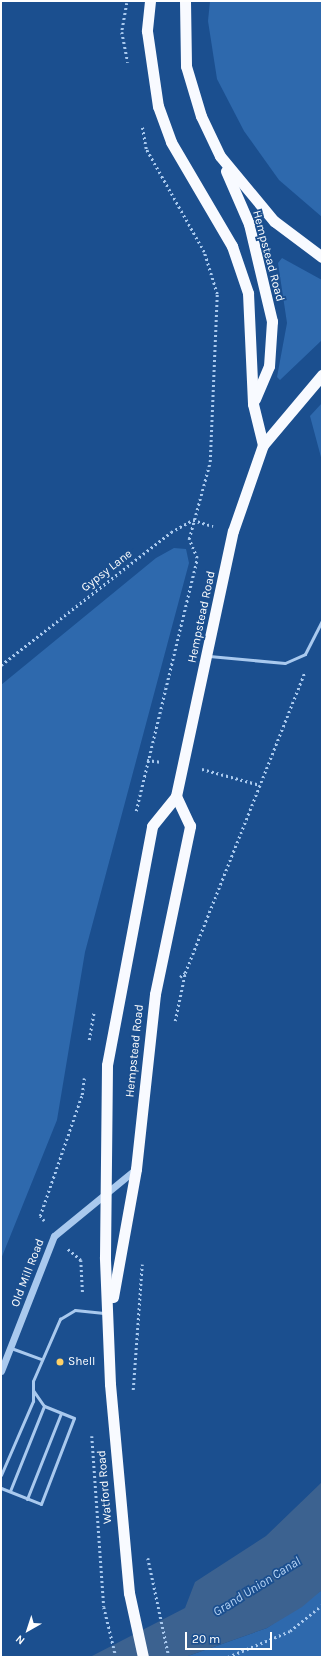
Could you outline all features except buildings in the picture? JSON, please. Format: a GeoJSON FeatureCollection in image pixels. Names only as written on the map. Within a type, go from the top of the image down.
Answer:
{"type":"FeatureCollection","features":[{"type":"Feature","properties":{"kind":"highway"},"geometry":{"type":"LineString","coordinates":[[150,1],[147,31],[158,106],[171,142],[232,246],[248,293],[253,404],[263,445]]}},
{"type":"Feature","properties":{"kind":"highway"},"geometry":{"type":"LineString","coordinates":[[185,1],[186,66],[201,116],[220,156],[274,221],[322,257]]}},
{"type":"Feature","properties":{"kind":"highway","name":"Hempstead Road"},"geometry":{"type":"LineString","coordinates":[[220,156],[249,224],[272,321],[269,366],[253,404]]}},
{"type":"Feature","properties":{"kind":"highway","name":"Hempstead Road"},"geometry":{"type":"LineString","coordinates":[[110,1313],[105,1257],[108,1195],[107,1065],[152,826],[176,796],[208,656],[233,531],[263,445],[322,375]]}},
{"type":"Feature","properties":{"kind":"highway","name":"Hempstead Road"},"geometry":{"type":"LineString","coordinates":[[110,1313],[136,1169],[154,994],[190,826],[176,796]]}},
{"type":"Feature","properties":{"kind":"highway","name":"Watford Road"},"geometry":{"type":"LineString","coordinates":[[110,1313],[112,1408],[129,1593],[142,1657]]}},
{"type":"Feature","properties":{"kind":"street","name":"Old Mill Road"},"geometry":{"type":"LineString","coordinates":[[1,1371],[54,1236],[108,1195],[136,1169]]}},
{"type":"Feature","properties":{"kind":"lane"},"geometry":{"type":"LineString","coordinates":[[208,656],[286,664],[305,654],[322,620]]}},
{"type":"Feature","properties":{"kind":"lane"},"geometry":{"type":"LineString","coordinates":[[1,1475],[33,1401],[33,1390],[42,1359],[60,1319],[67,1313],[75,1310],[110,1313]]}},
{"type":"Feature","properties":{"kind":"lane"},"geometry":{"type":"LineString","coordinates":[[11,1348],[42,1359]]}},
{"type":"Feature","properties":{"kind":"lane"},"geometry":{"type":"LineString","coordinates":[[1,1488],[41,1504],[74,1418],[44,1406],[33,1390]]}},
{"type":"Feature","properties":{"kind":"lane"},"geometry":{"type":"LineString","coordinates":[[10,1491],[44,1406]]}},
{"type":"Feature","properties":{"kind":"lane"},"geometry":{"type":"LineString","coordinates":[[27,1498],[61,1413]]}},
{"type":"Feature","properties":{"kind":"path"},"geometry":{"type":"LineString","coordinates":[[127,1],[122,32],[130,71]]}},
{"type":"Feature","properties":{"kind":"path"},"geometry":{"type":"LineString","coordinates":[[140,118],[146,149],[204,252],[217,294],[210,462],[189,539],[197,558],[147,760]]}},
{"type":"Feature","properties":{"kind":"path"},"geometry":{"type":"LineString","coordinates":[[194,520],[233,531]]}},
{"type":"Feature","properties":{"kind":"path","name":"Gypsy Lane"},"geometry":{"type":"LineString","coordinates":[[1,665],[171,532],[194,520]]}},
{"type":"Feature","properties":{"kind":"path"},"geometry":{"type":"LineString","coordinates":[[154,994],[185,973],[260,785],[305,678],[305,654]]}},
{"type":"Feature","properties":{"kind":"path"},"geometry":{"type":"LineString","coordinates":[[221,772],[260,785]]}},
{"type":"Feature","properties":{"kind":"path"},"geometry":{"type":"LineString","coordinates":[[156,1592],[169,1657]]}},
{"type":"Feature","properties":{"kind":"path"},"geometry":{"type":"LineString","coordinates":[[228,1657],[290,1631],[322,1604]]}},
{"type":"Feature","properties":{"kind":"path"},"geometry":{"type":"LineString","coordinates":[[104,1607],[116,1657]]}},
{"type":"Feature","properties":{"kind":"shaded area"},"geometry":{"type":"Polygon","coordinates":[[[210,1],[322,1],[322,217],[279,180],[244,131],[217,79],[208,21],[210,1]]]}},
{"type":"Feature","properties":{"kind":"shaded area"},"geometry":{"type":"Polygon","coordinates":[[[282,258],[322,280],[322,340],[280,380],[277,377],[287,323],[278,263],[282,258]]]}},
{"type":"Feature","properties":{"kind":"shaded area"},"geometry":{"type":"Polygon","coordinates":[[[322,403],[322,461],[310,416],[322,403]]]}},
{"type":"Feature","properties":{"kind":"shaded area"},"geometry":{"type":"Polygon","coordinates":[[[174,548],[186,549],[189,563],[85,952],[57,1120],[1,1259],[1,685],[156,558],[174,548]]]}},
{"type":"Feature","properties":{"kind":"shaded area"},"geometry":{"type":"Polygon","coordinates":[[[322,1590],[322,1657],[185,1657],[267,1628],[322,1590]]]}},
{"type":"Feature","properties":{"kind":"water","name":"Grand Union Canal"},"geometry":{"type":"Polygon","coordinates":[[[322,1482],[322,1590],[302,1607],[267,1628],[185,1657],[90,1657],[185,1608],[195,1582],[266,1536],[322,1482]]]}},
{"type":"Feature","properties":{"kind":"place","name":"Shell"},"geometry":{"type":"Point","coordinates":[60,1362]}}]}
